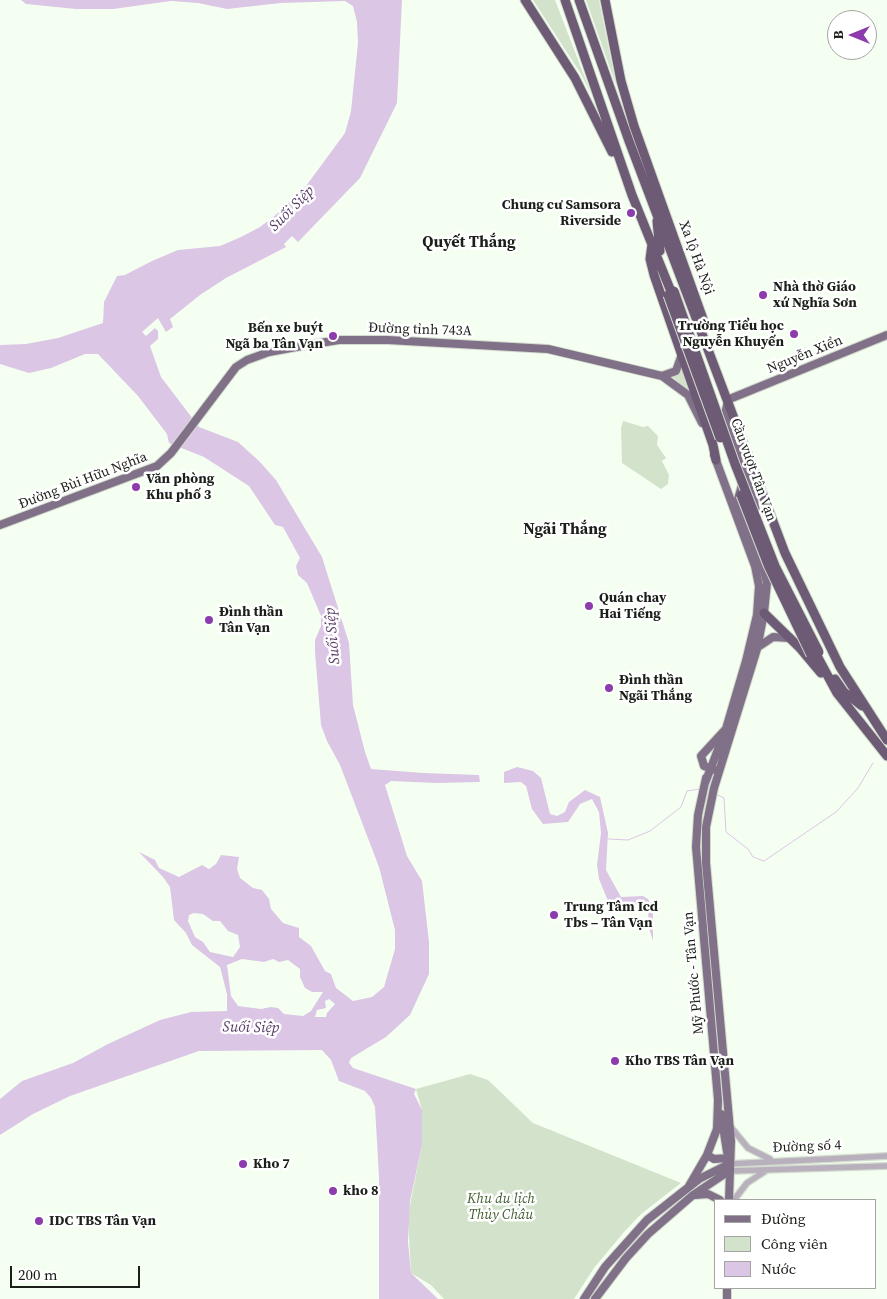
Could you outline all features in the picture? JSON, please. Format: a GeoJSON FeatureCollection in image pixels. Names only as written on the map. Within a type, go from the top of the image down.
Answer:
{"type":"FeatureCollection","features":[{"type":"Feature","properties":{"kind":"highway"},"geometry":{"type":"LineString","coordinates":[[525,0],[575,78],[624,172]]}},
{"type":"Feature","properties":{"kind":"highway"},"geometry":{"type":"LineString","coordinates":[[565,0],[624,172],[671,294]]}},
{"type":"Feature","properties":{"kind":"highway","name":"Xa lộ Hà Nội"},"geometry":{"type":"LineString","coordinates":[[579,0],[644,180],[730,399]]}},
{"type":"Feature","properties":{"kind":"highway"},"geometry":{"type":"LineString","coordinates":[[605,0],[621,82],[647,162],[644,180]]}},
{"type":"Feature","properties":{"kind":"highway","name":"Xa lộ Hà Nội"},"geometry":{"type":"LineString","coordinates":[[633,150],[647,162],[774,523],[781,529],[820,619],[820,626],[854,691],[887,740]]}},
{"type":"Feature","properties":{"kind":"highway","name":"Xa lộ Hà Nội"},"geometry":{"type":"LineString","coordinates":[[657,214],[658,245],[671,294]]}},
{"type":"Feature","properties":{"kind":"highway"},"geometry":{"type":"LineString","coordinates":[[652,242],[650,259],[654,275],[713,445],[716,460]]}},
{"type":"Feature","properties":{"kind":"highway","name":"Cầu vượt Tân Vạn"},"geometry":{"type":"LineString","coordinates":[[671,294],[752,517],[782,589],[816,656]]}},
{"type":"Feature","properties":{"kind":"highway"},"geometry":{"type":"LineString","coordinates":[[761,610],[790,638],[887,756]]}},
{"type":"Feature","properties":{"kind":"highway"},"geometry":{"type":"LineString","coordinates":[[816,656],[837,693]]}},
{"type":"Feature","properties":{"kind":"highway","name":"Xa lộ Hà Nội"},"geometry":{"type":"LineString","coordinates":[[816,656],[844,692],[865,708]]}},
{"type":"Feature","properties":{"kind":"highway","name":"Xa lộ Hà Nội"},"geometry":{"type":"LineString","coordinates":[[854,691],[862,695],[874,713],[874,722]]}},
{"type":"Feature","properties":{"kind":"highway"},"geometry":{"type":"LineString","coordinates":[[878,745],[878,749],[887,761]]}},
{"type":"Feature","properties":{"kind":"main road","name":"Nguyễn Xiển"},"geometry":{"type":"LineString","coordinates":[[730,399],[887,335]]}},
{"type":"Feature","properties":{"kind":"main road","name":"Đường tỉnh 743A"},"geometry":{"type":"LineString","coordinates":[[170,453],[202,414],[236,367],[247,360],[269,352],[339,340],[472,344],[548,349],[662,376],[678,386],[690,399],[716,460],[759,577],[761,610]]}},
{"type":"Feature","properties":{"kind":"main road"},"geometry":{"type":"LineString","coordinates":[[662,376],[676,371],[682,354]]}},
{"type":"Feature","properties":{"kind":"main road"},"geometry":{"type":"LineString","coordinates":[[730,399],[725,414],[744,478],[738,500],[761,561]]}},
{"type":"Feature","properties":{"kind":"main road"},"geometry":{"type":"LineString","coordinates":[[736,447],[744,454],[756,511],[757,542],[767,583],[761,610]]}},
{"type":"Feature","properties":{"kind":"main road","name":"Đường Bùi Hữu Nghĩa"},"geometry":{"type":"LineString","coordinates":[[0,525],[151,469],[163,462],[170,453]]}},
{"type":"Feature","properties":{"kind":"main road","name":"Mỹ Phước - Tân Vạn"},"geometry":{"type":"LineString","coordinates":[[689,1186],[713,1142],[717,1129],[718,1100],[696,847],[701,799],[705,783],[713,770],[757,649],[761,610]]}},
{"type":"Feature","properties":{"kind":"main road","name":"Mỹ Phước - Tân Vạn"},"geometry":{"type":"LineString","coordinates":[[584,1299],[605,1267],[647,1220],[705,1174],[729,1164],[729,1124],[706,856],[706,827],[714,788],[713,770],[761,610]]}},
{"type":"Feature","properties":{"kind":"main road"},"geometry":{"type":"LineString","coordinates":[[757,649],[778,635],[790,638]]}},
{"type":"Feature","properties":{"kind":"main road","name":"Mỹ Phước - Tân Vạn"},"geometry":{"type":"LineString","coordinates":[[713,770],[701,762],[701,756],[723,732]]}},
{"type":"Feature","properties":{"kind":"main road"},"geometry":{"type":"LineString","coordinates":[[718,1100],[722,1120],[723,1146],[729,1164],[729,1199]]}},
{"type":"Feature","properties":{"kind":"main road"},"geometry":{"type":"LineString","coordinates":[[713,1142],[729,1164]]}},
{"type":"Feature","properties":{"kind":"main road"},"geometry":{"type":"LineString","coordinates":[[707,1155],[729,1164]]}},
{"type":"Feature","properties":{"kind":"main road"},"geometry":{"type":"LineString","coordinates":[[595,1299],[613,1274],[648,1234],[729,1164]]}},
{"type":"Feature","properties":{"kind":"main road"},"geometry":{"type":"LineString","coordinates":[[693,1195],[708,1194],[718,1199]]}},
{"type":"Feature","properties":{"kind":"main road"},"geometry":{"type":"LineString","coordinates":[[605,1267],[613,1274]]}},
{"type":"Feature","properties":{"kind":"street"},"geometry":{"type":"LineString","coordinates":[[729,1124],[748,1148],[775,1160]]}},
{"type":"Feature","properties":{"kind":"street","name":"Đường số 4"},"geometry":{"type":"LineString","coordinates":[[729,1164],[775,1160],[887,1156]]}},
{"type":"Feature","properties":{"kind":"street","name":"Đường số 4"},"geometry":{"type":"LineString","coordinates":[[729,1164],[768,1169],[887,1166]]}},
{"type":"Feature","properties":{"kind":"street"},"geometry":{"type":"LineString","coordinates":[[735,1199],[747,1183],[768,1169]]}},
{"type":"Feature","properties":{"kind":"green space"},"geometry":{"type":"Polygon","coordinates":[[[533,0],[555,0],[592,96],[581,74],[533,0]]]}},
{"type":"Feature","properties":{"kind":"green space"},"geometry":{"type":"Polygon","coordinates":[[[586,0],[599,0],[616,85],[586,0]]]}},
{"type":"Feature","properties":{"kind":"green space"},"geometry":{"type":"Polygon","coordinates":[[[683,364],[696,401],[672,376],[676,375],[683,364]]]}},
{"type":"Feature","properties":{"kind":"green space"},"geometry":{"type":"Polygon","coordinates":[[[623,421],[643,427],[648,426],[658,436],[657,445],[666,458],[662,461],[669,475],[668,484],[661,489],[622,463],[621,428],[623,421]]]}},
{"type":"Feature","properties":{"kind":"green space","name":"Khu du lịch Thủy Châu"},"geometry":{"type":"Polygon","coordinates":[[[470,1074],[488,1080],[533,1123],[681,1183],[641,1214],[624,1232],[594,1268],[574,1299],[444,1299],[431,1285],[411,1273],[408,1215],[422,1145],[422,1110],[416,1089],[470,1074]]]}},
{"type":"Feature","properties":{"kind":"water","name":"Suối Siệp"},"geometry":{"type":"Polygon","coordinates":[[[21,0],[402,0],[397,103],[360,178],[298,242],[292,236],[284,244],[286,247],[226,278],[200,295],[170,319],[173,327],[166,332],[158,318],[142,332],[146,336],[155,328],[158,331],[158,339],[150,346],[161,377],[199,427],[238,442],[259,461],[276,480],[322,557],[349,643],[353,705],[371,769],[479,775],[480,782],[391,781],[385,785],[407,856],[422,881],[429,942],[429,974],[410,1015],[386,1037],[351,1058],[349,1063],[353,1068],[416,1089],[414,1094],[422,1110],[422,1145],[410,1201],[408,1242],[411,1273],[438,1299],[379,1299],[379,1177],[375,1107],[365,1091],[339,1081],[331,1060],[322,1050],[199,1051],[70,1096],[33,1114],[0,1135],[0,1099],[22,1081],[73,1063],[108,1044],[160,1020],[191,1012],[227,1011],[227,994],[220,967],[192,945],[186,933],[174,920],[170,887],[139,852],[155,860],[159,868],[179,877],[202,865],[209,869],[216,864],[221,855],[239,857],[237,869],[240,878],[253,888],[262,890],[269,899],[271,909],[283,923],[299,928],[299,937],[311,946],[325,971],[331,974],[336,988],[353,1001],[372,997],[384,987],[395,949],[395,930],[379,867],[340,765],[321,725],[315,640],[321,626],[321,616],[307,583],[298,575],[296,566],[300,558],[283,527],[275,525],[249,486],[204,457],[169,443],[167,434],[138,396],[98,354],[85,354],[51,368],[29,373],[0,364],[0,345],[26,344],[58,338],[103,323],[104,302],[117,276],[125,275],[178,250],[220,246],[241,237],[260,227],[282,210],[306,186],[345,133],[351,111],[358,43],[357,22],[353,6],[345,1],[281,3],[227,9],[198,3],[171,1],[113,9],[76,9],[26,4],[21,0]],[[194,913],[189,915],[188,921],[195,937],[203,942],[210,952],[233,957],[240,947],[238,935],[228,931],[220,921],[213,921],[203,914],[194,913]],[[242,959],[227,965],[231,996],[238,1006],[261,1009],[278,1008],[284,1014],[303,1016],[311,1011],[323,992],[312,992],[305,988],[300,977],[300,969],[288,960],[279,962],[273,959],[264,962],[242,959]],[[329,999],[325,1001],[326,1008],[317,1010],[315,1017],[326,1017],[335,1004],[329,999]]]}},
{"type":"Feature","properties":{"kind":"water"},"geometry":{"type":"Polygon","coordinates":[[[517,767],[533,771],[541,778],[550,814],[557,816],[565,812],[569,802],[585,790],[600,797],[608,833],[606,870],[621,897],[643,896],[648,899],[653,908],[653,941],[649,928],[648,909],[644,904],[616,907],[608,901],[599,879],[597,865],[601,833],[599,812],[592,799],[580,804],[568,822],[543,824],[532,809],[526,786],[521,782],[504,783],[504,772],[517,767]]]}},
{"type":"Feature","properties":{"kind":"waterway"},"geometry":{"type":"LineString","coordinates":[[715,794],[724,798],[726,832],[748,849],[753,857],[764,861],[836,812],[858,788],[873,763]]}},
{"type":"Feature","properties":{"kind":"waterway"},"geometry":{"type":"LineString","coordinates":[[608,839],[628,840],[650,831],[681,807],[687,791],[700,789]]}},
{"type":"Feature","properties":{"kind":"place","name":"Chung cư Samsora Riverside"},"geometry":{"type":"Point","coordinates":[631,213]}},
{"type":"Feature","properties":{"kind":"place","name":"Nhà thờ Giáo xứ Nghĩa Sơn"},"geometry":{"type":"Point","coordinates":[763,295]}},
{"type":"Feature","properties":{"kind":"place","name":"Trường Tiểu học Nguyễn Khuyến"},"geometry":{"type":"Point","coordinates":[794,334]}},
{"type":"Feature","properties":{"kind":"place","name":"Bến xe buýt Ngã ba Tân Vạn"},"geometry":{"type":"Point","coordinates":[333,336]}},
{"type":"Feature","properties":{"kind":"place","name":"Văn phòng Khu phố 3"},"geometry":{"type":"Point","coordinates":[136,487]}},
{"type":"Feature","properties":{"kind":"place","name":"Quán chay Hai Tiếng"},"geometry":{"type":"Point","coordinates":[589,606]}},
{"type":"Feature","properties":{"kind":"place","name":"Đình thần Tân Vạn"},"geometry":{"type":"Point","coordinates":[209,620]}},
{"type":"Feature","properties":{"kind":"place","name":"Đình thần Ngãi Thắng"},"geometry":{"type":"Point","coordinates":[609,688]}},
{"type":"Feature","properties":{"kind":"place","name":"Trung Tâm Icd Tbs – Tân Vạn"},"geometry":{"type":"Point","coordinates":[554,915]}},
{"type":"Feature","properties":{"kind":"place","name":"Kho TBS Tân Vạn"},"geometry":{"type":"Point","coordinates":[615,1061]}},
{"type":"Feature","properties":{"kind":"place","name":"Kho 7"},"geometry":{"type":"Point","coordinates":[243,1164]}},
{"type":"Feature","properties":{"kind":"place","name":"kho 8"},"geometry":{"type":"Point","coordinates":[333,1191]}},
{"type":"Feature","properties":{"kind":"place","name":"IDC TBS Tân Vạn"},"geometry":{"type":"Point","coordinates":[39,1221]}},
{"type":"Feature","properties":{"kind":"district","name":"Quyết Thắng"},"geometry":{"type":"Point","coordinates":[469,243]}},
{"type":"Feature","properties":{"kind":"district","name":"Ngãi Thắng"},"geometry":{"type":"Point","coordinates":[565,530]}}]}
